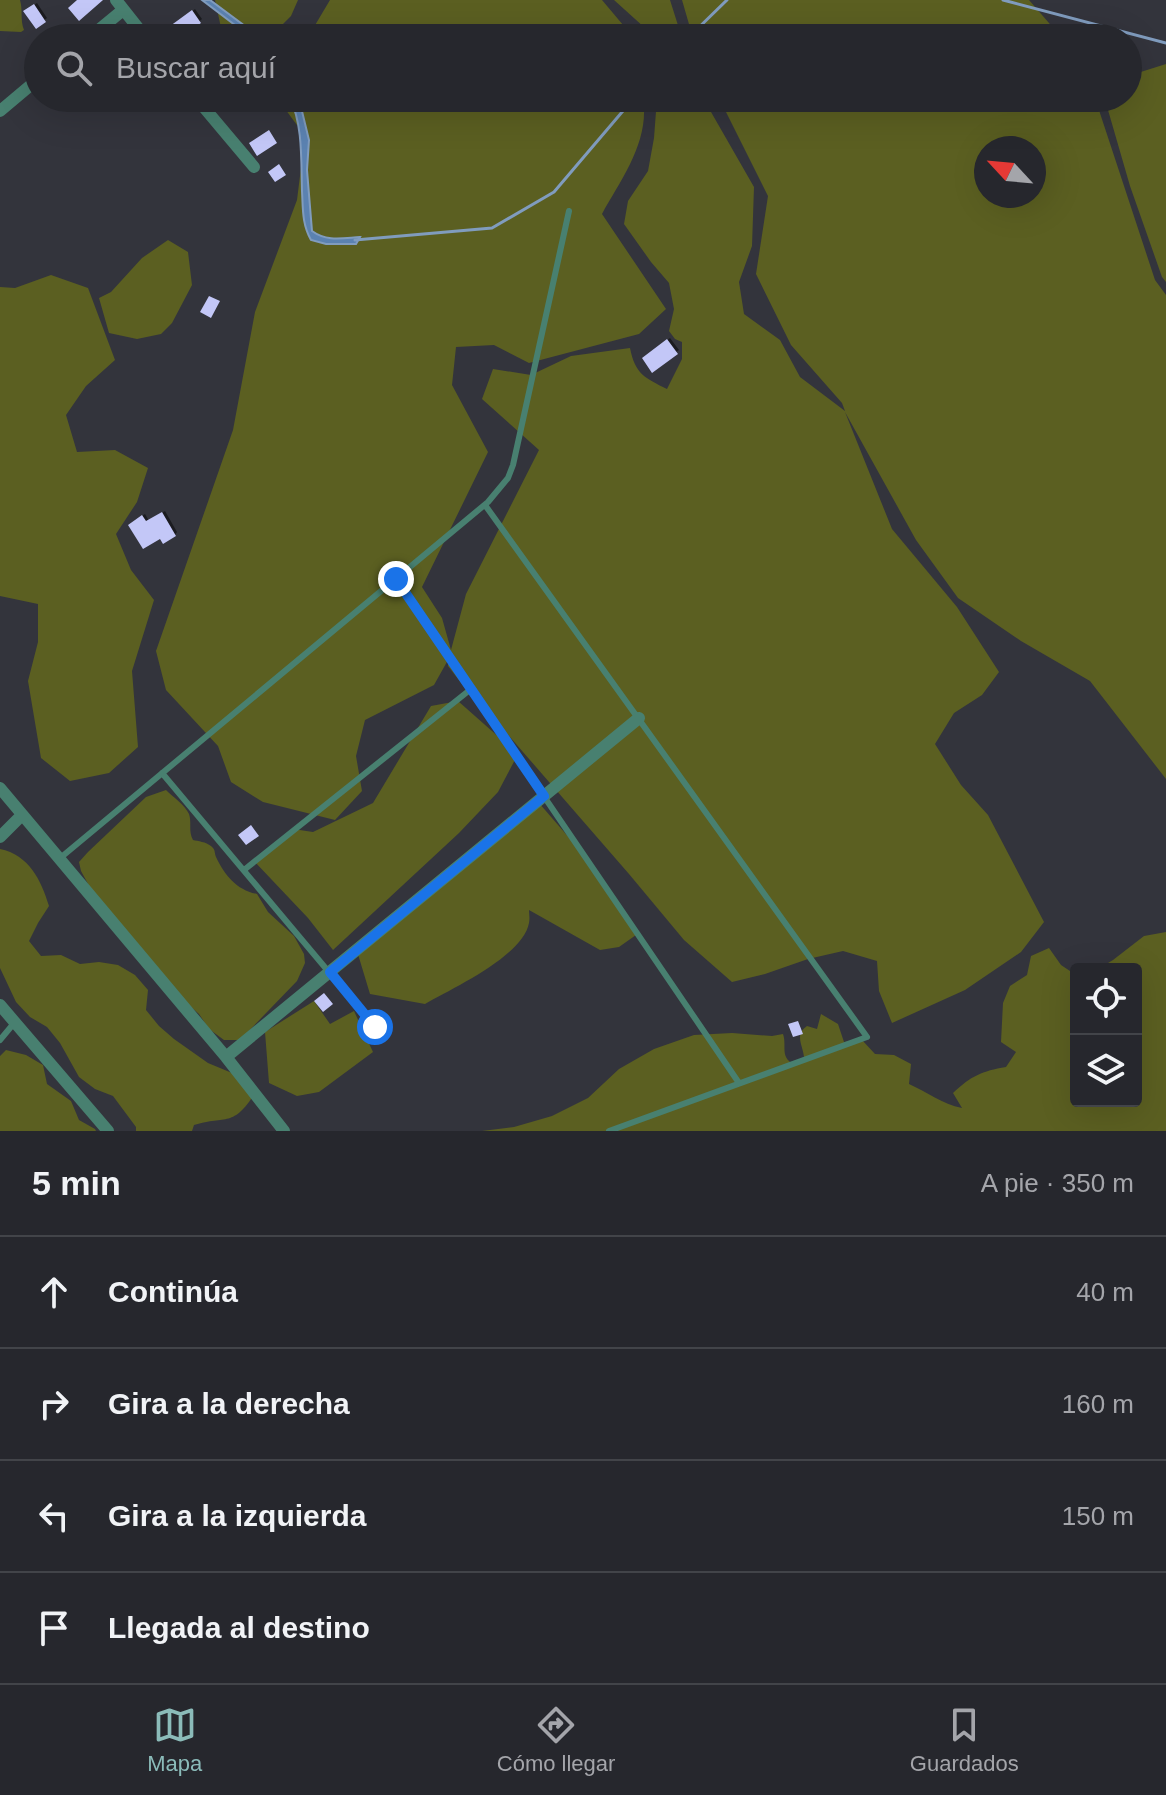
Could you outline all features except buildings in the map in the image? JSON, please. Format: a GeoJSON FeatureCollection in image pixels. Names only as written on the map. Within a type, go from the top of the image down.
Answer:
{"type":"FeatureCollection","features":[{"type":"Feature","properties":{"kind":"street"},"geometry":{"type":"LineString","coordinates":[[102,24],[119,5],[135,24]]}},
{"type":"Feature","properties":{"kind":"street"},"geometry":{"type":"LineString","coordinates":[[0,111],[24,91]]}},
{"type":"Feature","properties":{"kind":"street"},"geometry":{"type":"LineString","coordinates":[[208,112],[254,167]]}},
{"type":"Feature","properties":{"kind":"street"},"geometry":{"type":"LineString","coordinates":[[226,1057],[639,718]]}},
{"type":"Feature","properties":{"kind":"street"},"geometry":{"type":"LineString","coordinates":[[0,788],[226,1057],[284,1131]]}},
{"type":"Feature","properties":{"kind":"street"},"geometry":{"type":"LineString","coordinates":[[0,837],[22,815]]}},
{"type":"Feature","properties":{"kind":"street"},"geometry":{"type":"LineString","coordinates":[[0,1005],[108,1131]]}},
{"type":"Feature","properties":{"kind":"lane"},"geometry":{"type":"LineString","coordinates":[[59,859],[485,505],[508,478],[569,211]]}},
{"type":"Feature","properties":{"kind":"lane"},"geometry":{"type":"LineString","coordinates":[[485,505],[867,1037],[609,1131]]}},
{"type":"Feature","properties":{"kind":"lane"},"geometry":{"type":"LineString","coordinates":[[396,579],[739,1083]]}},
{"type":"Feature","properties":{"kind":"lane"},"geometry":{"type":"LineString","coordinates":[[244,870],[471,689]]}},
{"type":"Feature","properties":{"kind":"lane"},"geometry":{"type":"LineString","coordinates":[[162,773],[375,1027]]}},
{"type":"Feature","properties":{"kind":"lane"},"geometry":{"type":"LineString","coordinates":[[0,1040],[15,1022]]}},
{"type":"Feature","properties":{"kind":"green space"},"geometry":{"type":"Polygon","coordinates":[[[0,0],[20,0],[24,30],[0,31],[0,0]]]}},
{"type":"Feature","properties":{"kind":"green space"},"geometry":{"type":"Polygon","coordinates":[[[215,0],[298,0],[291,16],[283,24],[220,24],[215,0]]]}},
{"type":"Feature","properties":{"kind":"green space"},"geometry":{"type":"Polygon","coordinates":[[[330,0],[602,0],[622,24],[316,24],[330,0]]]}},
{"type":"Feature","properties":{"kind":"green space"},"geometry":{"type":"Polygon","coordinates":[[[614,0],[670,0],[678,24],[641,24],[614,0]]]}},
{"type":"Feature","properties":{"kind":"green space"},"geometry":{"type":"Polygon","coordinates":[[[682,0],[1029,0],[1050,24],[689,24],[682,0]]]}},
{"type":"Feature","properties":{"kind":"green space"},"geometry":{"type":"Polygon","coordinates":[[[1166,64],[1166,282],[1130,186],[1109,112],[1142,112],[1142,72],[1166,64]]]}},
{"type":"Feature","properties":{"kind":"green space"},"geometry":{"type":"Polygon","coordinates":[[[287,112],[644,112],[633,159],[602,214],[666,309],[639,334],[529,363],[494,345],[456,347],[452,385],[488,452],[422,587],[442,618],[451,650],[466,594],[539,450],[482,399],[493,369],[531,375],[571,356],[630,348],[642,374],[667,389],[682,359],[682,342],[669,331],[674,309],[669,283],[624,224],[628,201],[648,171],[656,112],[711,112],[754,187],[752,246],[739,282],[744,314],[780,340],[800,377],[845,411],[842,403],[791,345],[756,274],[768,196],[726,112],[1100,112],[1155,280],[1166,295],[1166,779],[1090,681],[1021,641],[958,598],[916,540],[845,412],[892,529],[957,607],[999,672],[982,695],[954,713],[935,744],[961,785],[988,815],[1044,922],[1021,952],[965,990],[892,1023],[879,991],[877,961],[843,951],[732,982],[684,940],[503,729],[485,714],[448,666],[448,660],[434,685],[365,720],[356,756],[362,791],[335,820],[263,802],[231,782],[218,746],[166,690],[156,651],[233,430],[255,312],[297,200],[305,136],[287,112]]]}},
{"type":"Feature","properties":{"kind":"green space"},"geometry":{"type":"Polygon","coordinates":[[[168,240],[188,252],[192,285],[172,323],[161,334],[137,339],[109,333],[99,298],[111,292],[142,258],[168,240]]]}},
{"type":"Feature","properties":{"kind":"green space"},"geometry":{"type":"Polygon","coordinates":[[[51,275],[88,288],[115,360],[86,386],[66,415],[77,452],[115,450],[148,468],[137,502],[116,534],[131,570],[154,600],[132,671],[138,747],[109,773],[70,781],[41,758],[28,681],[38,642],[38,604],[0,596],[0,287],[15,288],[51,275]]]}},
{"type":"Feature","properties":{"kind":"green space"},"geometry":{"type":"Polygon","coordinates":[[[458,701],[518,754],[498,792],[459,833],[333,950],[308,918],[254,861],[293,829],[313,832],[373,803],[431,706],[458,701]]]}},
{"type":"Feature","properties":{"kind":"green space"},"geometry":{"type":"Polygon","coordinates":[[[166,790],[189,814],[193,840],[213,847],[228,876],[238,886],[257,894],[268,912],[294,936],[304,954],[305,963],[297,981],[240,1040],[224,1040],[209,1029],[199,1014],[163,982],[93,893],[81,871],[79,862],[88,852],[146,797],[166,790]]]}},
{"type":"Feature","properties":{"kind":"green space"},"geometry":{"type":"Polygon","coordinates":[[[539,803],[578,848],[636,935],[619,947],[600,950],[529,910],[529,923],[524,935],[501,959],[425,1004],[370,994],[357,951],[539,803]]]}},
{"type":"Feature","properties":{"kind":"green space"},"geometry":{"type":"Polygon","coordinates":[[[0,849],[26,863],[38,878],[46,896],[49,906],[29,941],[41,956],[61,955],[80,964],[99,962],[118,965],[135,975],[148,990],[146,1010],[159,1026],[208,1063],[244,1078],[255,1093],[241,1111],[229,1118],[194,1125],[192,1131],[136,1131],[113,1096],[95,1089],[79,1077],[47,1027],[30,1017],[16,1002],[0,968],[0,849]]]}},
{"type":"Feature","properties":{"kind":"green space"},"geometry":{"type":"Polygon","coordinates":[[[1166,932],[1166,1131],[482,1131],[514,1127],[552,1116],[588,1098],[619,1069],[654,1049],[694,1035],[783,1034],[785,1054],[792,1063],[804,1057],[800,1040],[803,1029],[807,1026],[817,1029],[821,1014],[838,1024],[844,1042],[862,1040],[875,1054],[894,1055],[911,1064],[909,1084],[962,1108],[953,1093],[977,1075],[1006,1067],[1016,1052],[1001,1042],[1003,1003],[1010,986],[1027,975],[1031,956],[1049,948],[1061,965],[1070,971],[1070,1107],[1142,1107],[1142,963],[1108,963],[1144,936],[1166,932]]]}},
{"type":"Feature","properties":{"kind":"green space"},"geometry":{"type":"Polygon","coordinates":[[[314,1001],[330,1024],[354,1011],[373,1052],[319,1092],[297,1096],[269,1083],[265,1032],[314,1001]]]}},
{"type":"Feature","properties":{"kind":"green space"},"geometry":{"type":"Polygon","coordinates":[[[6,1050],[26,1055],[43,1065],[47,1084],[71,1101],[79,1120],[96,1131],[0,1131],[0,1056],[6,1050]]]}},
{"type":"Feature","properties":{"kind":"water"},"geometry":{"type":"Polygon","coordinates":[[[202,0],[210,0],[242,24],[234,24],[202,0]]]}},
{"type":"Feature","properties":{"kind":"water"},"geometry":{"type":"Polygon","coordinates":[[[295,112],[302,112],[309,140],[307,170],[312,231],[329,238],[360,237],[356,244],[326,244],[311,240],[304,222],[299,131],[295,112]]]}},
{"type":"Feature","properties":{"kind":"waterway"},"geometry":{"type":"LineString","coordinates":[[702,24],[727,0]]}},
{"type":"Feature","properties":{"kind":"waterway"},"geometry":{"type":"LineString","coordinates":[[1003,0],[1094,24]]}},
{"type":"Feature","properties":{"kind":"waterway"},"geometry":{"type":"LineString","coordinates":[[1142,37],[1166,43]]}},
{"type":"Feature","properties":{"kind":"waterway"},"geometry":{"type":"LineString","coordinates":[[355,240],[492,228],[554,192],[622,112]]}},
{"type":"Feature","properties":{"kind":"route"},"geometry":{"type":"LineString","coordinates":[[375,1027],[330,972],[544,796],[396,579]]}}]}
